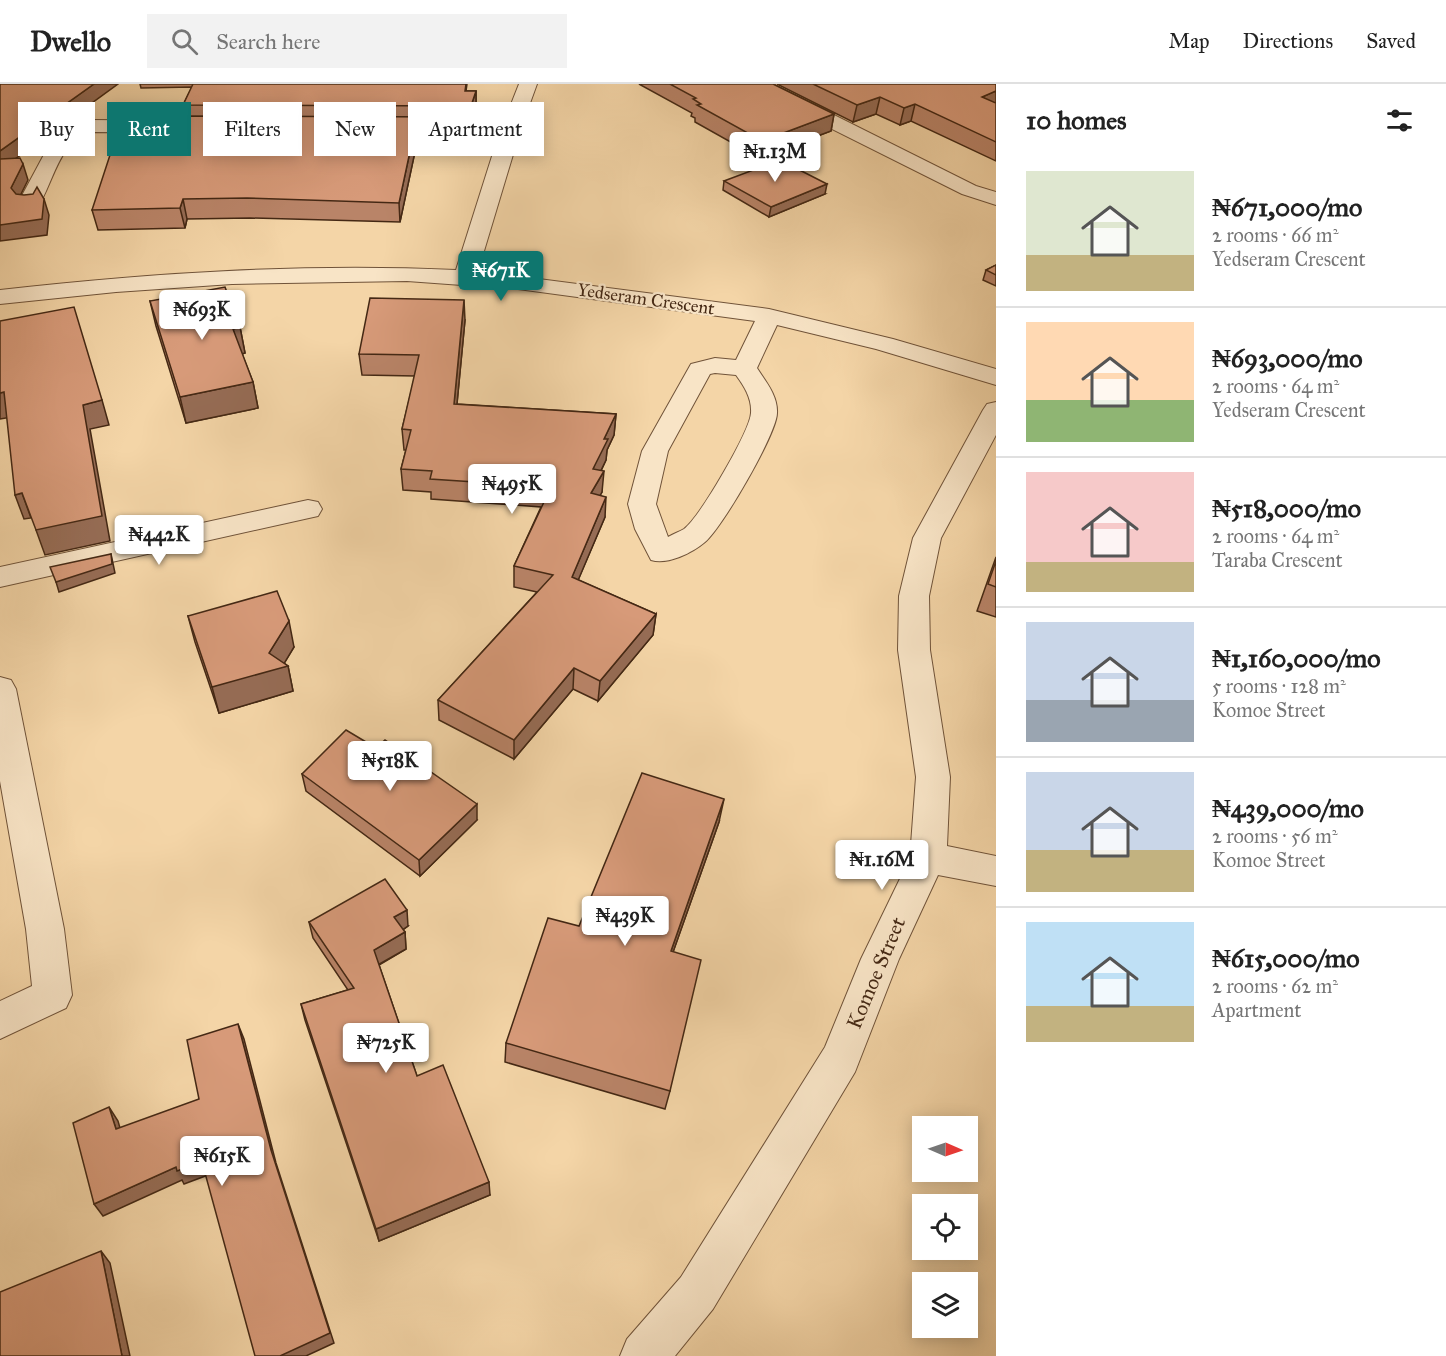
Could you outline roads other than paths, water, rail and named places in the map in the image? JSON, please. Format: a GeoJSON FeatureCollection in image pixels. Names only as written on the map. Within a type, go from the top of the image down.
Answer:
{"type":"FeatureCollection","features":[{"type":"Feature","properties":{"kind":"street"},"geometry":{"type":"LineString","coordinates":[[521,102],[528,84]]}},
{"type":"Feature","properties":{"kind":"street"},"geometry":{"type":"LineString","coordinates":[[758,84],[969,190],[996,199]]}},
{"type":"Feature","properties":{"kind":"street"},"geometry":{"type":"LineString","coordinates":[[29,203],[62,138],[75,130],[90,126],[203,127]]}},
{"type":"Feature","properties":{"kind":"street"},"geometry":{"type":"LineString","coordinates":[[396,128],[408,128]]}},
{"type":"Feature","properties":{"kind":"street"},"geometry":{"type":"LineString","coordinates":[[465,277],[502,156]]}},
{"type":"Feature","properties":{"kind":"street","name":"Yedseram Crescent"},"geometry":{"type":"LineString","coordinates":[[0,297],[127,284],[208,279],[316,276],[465,277],[769,316],[905,349],[996,377]]}},
{"type":"Feature","properties":{"kind":"street"},"geometry":{"type":"LineString","coordinates":[[744,369],[769,316]]}},
{"type":"Feature","properties":{"kind":"street"},"geometry":{"type":"LineString","coordinates":[[715,365],[744,369],[763,396],[766,410],[763,424],[712,515],[695,535],[661,553],[649,529],[642,504],[655,451],[700,369],[715,365]]}},
{"type":"Feature","properties":{"kind":"street","name":"Komoe Street"},"geometry":{"type":"LineString","coordinates":[[644,1356],[697,1293],[841,1058],[880,959],[928,858],[933,777],[914,650],[914,596],[927,538],[996,410]]}},
{"type":"Feature","properties":{"kind":"street"},"geometry":{"type":"LineString","coordinates":[[0,577],[308,508]]}},
{"type":"Feature","properties":{"kind":"street"},"geometry":{"type":"LineString","coordinates":[[0,689],[45,929],[52,995],[0,1021]]}},
{"type":"Feature","properties":{"kind":"street"},"geometry":{"type":"LineString","coordinates":[[928,858],[996,871]]}}]}
